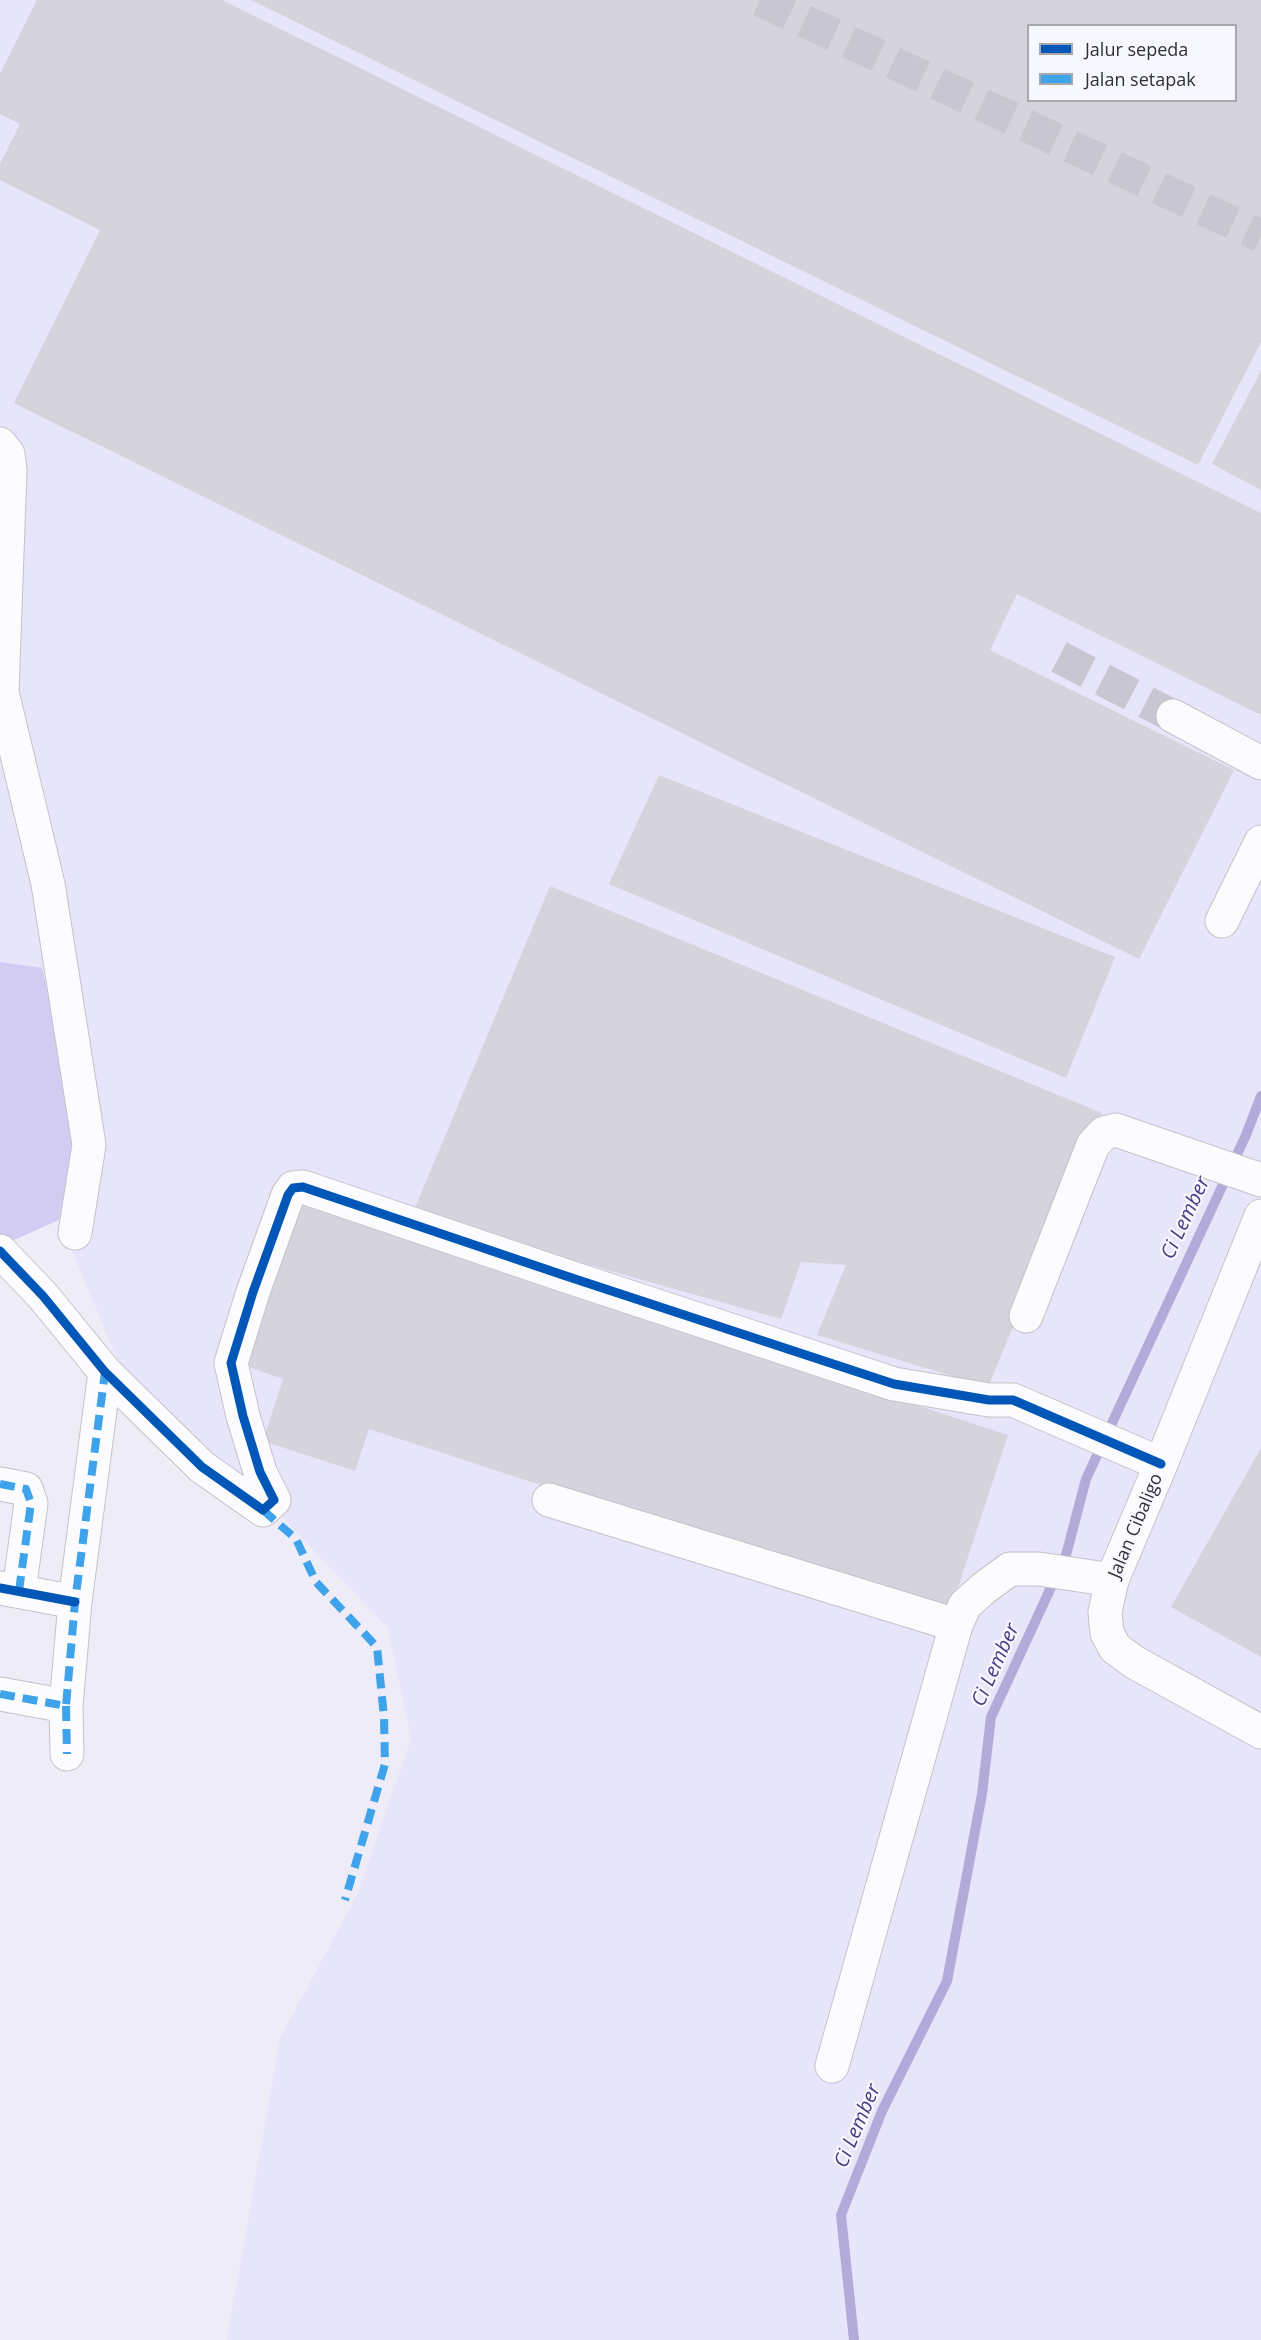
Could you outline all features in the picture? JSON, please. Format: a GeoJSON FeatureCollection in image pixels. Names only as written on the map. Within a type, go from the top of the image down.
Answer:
{"type":"FeatureCollection","features":[{"type":"Feature","properties":{"kind":"street"},"geometry":{"type":"LineString","coordinates":[[0,444],[8,454],[10,470],[2,692],[48,884],[89,1145],[75,1233]]}},
{"type":"Feature","properties":{"kind":"street"},"geometry":{"type":"LineString","coordinates":[[1173,717],[1261,763]]}},
{"type":"Feature","properties":{"kind":"street"},"geometry":{"type":"LineString","coordinates":[[1222,921],[1261,842]]}},
{"type":"Feature","properties":{"kind":"street"},"geometry":{"type":"LineString","coordinates":[[1026,1316],[1093,1145],[1104,1133],[1116,1130],[1252,1176]]}},
{"type":"Feature","properties":{"kind":"street"},"geometry":{"type":"LineString","coordinates":[[0,1252],[43,1296],[105,1372],[202,1467],[262,1510],[274,1500],[260,1472],[243,1416],[231,1363],[253,1292],[288,1195],[293,1188],[303,1187],[894,1384],[989,1400],[1013,1400],[1161,1464]]}},
{"type":"Feature","properties":{"kind":"street","name":"Jalan Cibaligo"},"geometry":{"type":"LineString","coordinates":[[1261,1216],[1161,1464],[1097,1578],[1107,1633],[1115,1648],[1134,1662],[1261,1732]]}},
{"type":"Feature","properties":{"kind":"street"},"geometry":{"type":"LineString","coordinates":[[67,1754],[66,1706],[75,1602],[105,1372]]}},
{"type":"Feature","properties":{"kind":"street"},"geometry":{"type":"LineString","coordinates":[[0,1484],[26,1489],[31,1503],[9,1590],[75,1602]]}},
{"type":"Feature","properties":{"kind":"street"},"geometry":{"type":"LineString","coordinates":[[549,1500],[956,1625]]}},
{"type":"Feature","properties":{"kind":"street"},"geometry":{"type":"LineString","coordinates":[[832,2066],[956,1625],[965,1605],[1010,1569],[1048,1570],[1097,1578]]}},
{"type":"Feature","properties":{"kind":"street"},"geometry":{"type":"LineString","coordinates":[[0,1694],[66,1706]]}},
{"type":"Feature","properties":{"kind":"shaded area"},"geometry":{"type":"Polygon","coordinates":[[[0,0],[1261,0],[1261,2340],[227,2340],[280,2038],[357,1895],[411,1739],[388,1628],[258,1492],[202,1457],[125,1378],[59,1220],[79,1122],[42,969],[0,962],[0,0]]]}},
{"type":"Feature","properties":{"kind":"shaded area"},"geometry":{"type":"Polygon","coordinates":[[[0,962],[42,968],[79,1122],[59,1220],[5,1244],[0,1241],[0,962]]]}},
{"type":"Feature","properties":{"kind":"building"},"geometry":{"type":"Polygon","coordinates":[[[37,0],[222,0],[1261,513],[1261,715],[1017,594],[990,650],[1234,770],[1139,959],[14,403],[100,230],[0,180],[0,164],[20,124],[0,114],[0,74],[37,0]]]}},
{"type":"Feature","properties":{"kind":"building"},"geometry":{"type":"Polygon","coordinates":[[[251,0],[1261,0],[1261,342],[1198,465],[251,0]]]}},
{"type":"Feature","properties":{"kind":"building"},"geometry":{"type":"Polygon","coordinates":[[[1261,371],[1261,490],[1212,464],[1261,371]]]}},
{"type":"Feature","properties":{"kind":"building"},"geometry":{"type":"Polygon","coordinates":[[[659,775],[1115,957],[1066,1078],[609,884],[659,775]]]}},
{"type":"Feature","properties":{"kind":"building"},"geometry":{"type":"Polygon","coordinates":[[[550,886],[1102,1113],[988,1387],[817,1335],[846,1265],[801,1262],[781,1319],[412,1215],[550,886]]]}},
{"type":"Feature","properties":{"kind":"building"},"geometry":{"type":"Polygon","coordinates":[[[293,1202],[1008,1435],[948,1618],[369,1429],[355,1471],[263,1441],[283,1379],[240,1364],[293,1202]]]}},
{"type":"Feature","properties":{"kind":"building"},"geometry":{"type":"Polygon","coordinates":[[[1261,1448],[1261,1657],[1171,1607],[1261,1448]]]}},
{"type":"Feature","properties":{"kind":"waterway","name":"Ci Lember"},"geometry":{"type":"LineString","coordinates":[[854,2340],[841,2215],[882,2111],[947,1981],[982,1794],[991,1717],[1066,1555],[1086,1479],[1246,1135],[1261,1096]]}},
{"type":"Feature","properties":{"kind":"tunnel"},"geometry":{"type":"LineString","coordinates":[[760,0],[1261,236]]}},
{"type":"Feature","properties":{"kind":"tunnel"},"geometry":{"type":"LineString","coordinates":[[1059,657],[1173,716]]}},
{"type":"Feature","properties":{"kind":"marked path"},"geometry":{"type":"LineString","coordinates":[[0,1694],[66,1706],[75,1602],[105,1372]]}},
{"type":"Feature","properties":{"kind":"marked path"},"geometry":{"type":"LineString","coordinates":[[0,1484],[26,1489],[31,1503],[19,1591]]}},
{"type":"Feature","properties":{"kind":"marked path"},"geometry":{"type":"LineString","coordinates":[[263,1510],[296,1539],[316,1582],[377,1647],[384,1717],[385,1764],[345,1900]]}},
{"type":"Feature","properties":{"kind":"marked path"},"geometry":{"type":"LineString","coordinates":[[66,1706],[67,1754]]}},
{"type":"Feature","properties":{"kind":"cycle path"},"geometry":{"type":"LineString","coordinates":[[0,1251],[43,1296],[105,1372],[202,1467],[263,1510],[274,1500],[260,1472],[243,1416],[231,1363],[253,1292],[288,1195],[293,1188],[303,1187],[894,1384],[989,1400],[1013,1400],[1161,1464]]}},
{"type":"Feature","properties":{"kind":"cycle path"},"geometry":{"type":"LineString","coordinates":[[0,1588],[75,1602]]}}]}
